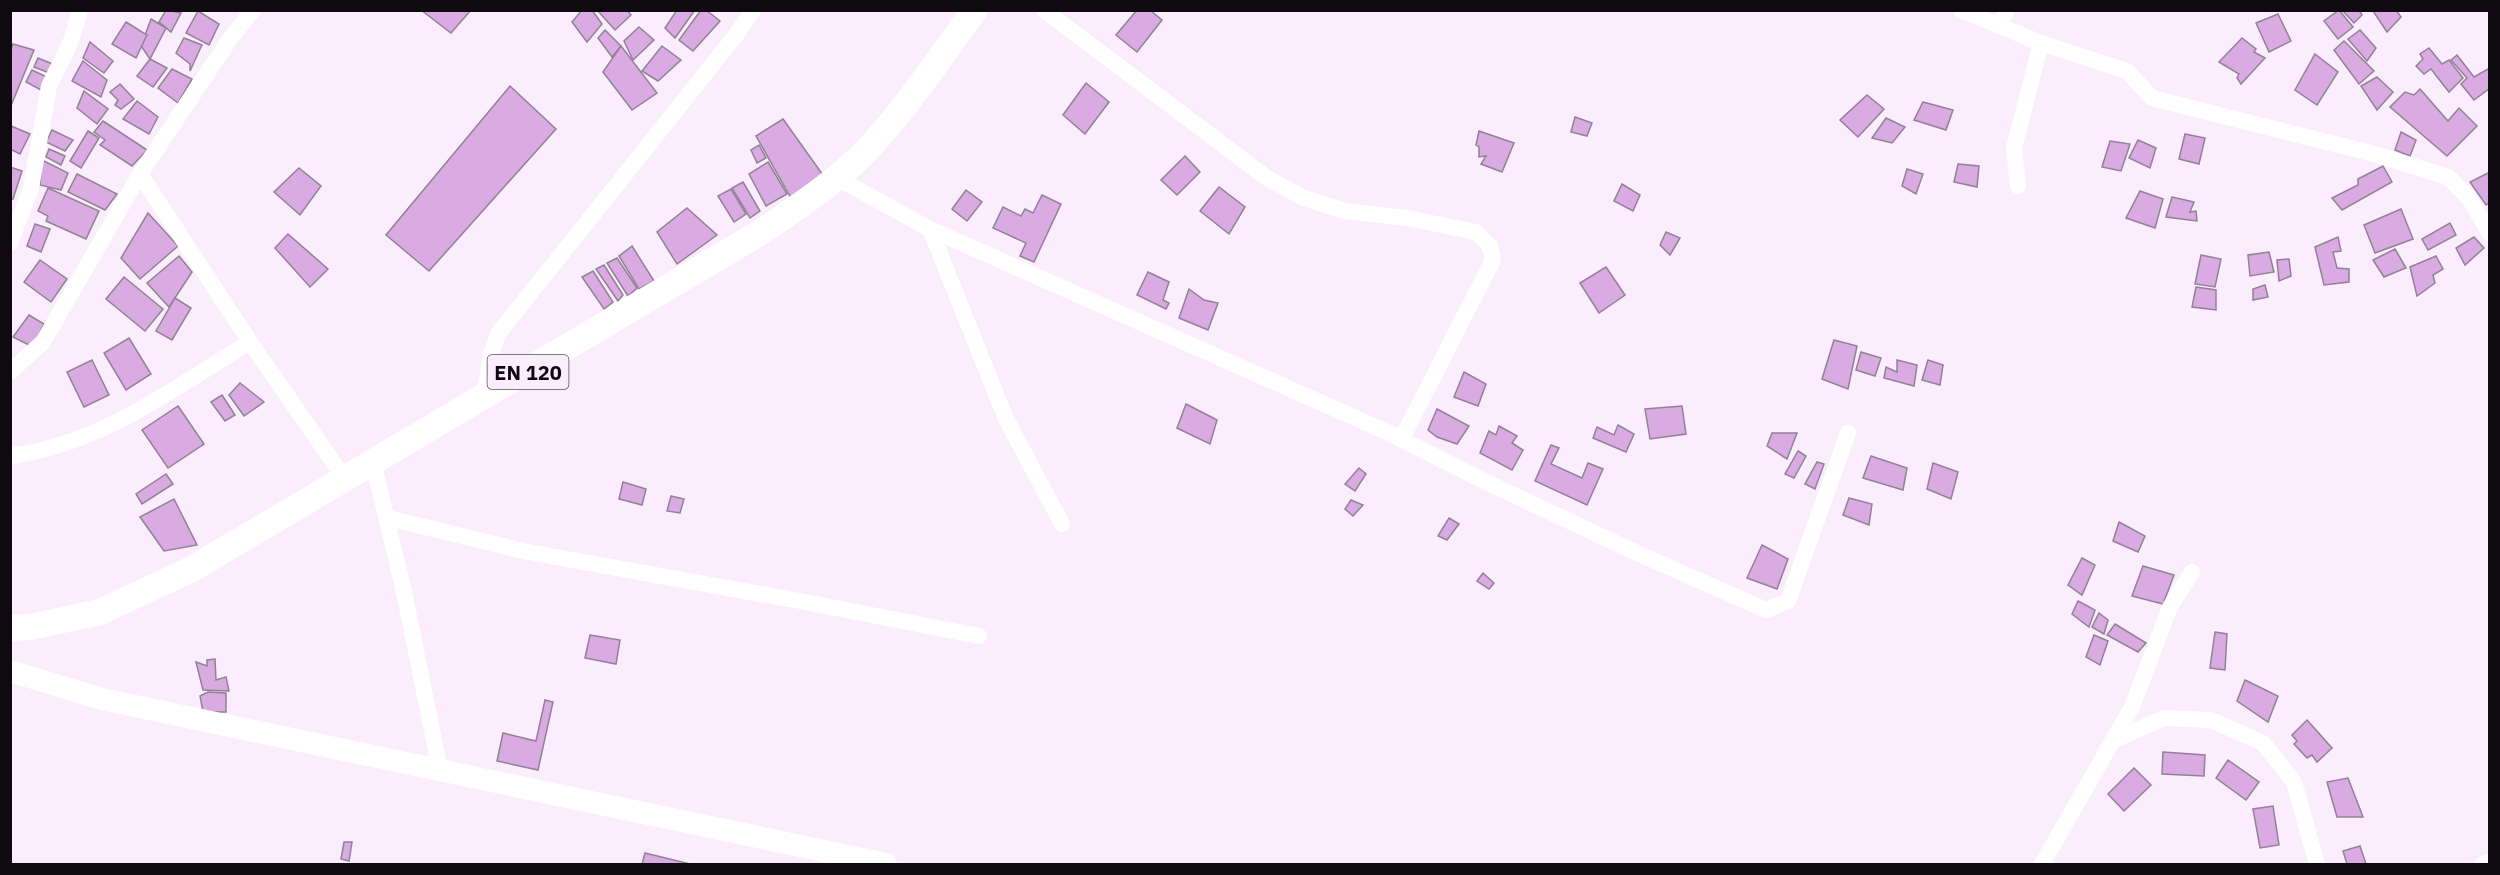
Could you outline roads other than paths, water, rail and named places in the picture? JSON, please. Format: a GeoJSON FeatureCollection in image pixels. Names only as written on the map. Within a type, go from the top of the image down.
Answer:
{"type":"FeatureCollection","features":[{"type":"Feature","properties":{"kind":"main road","name":"EN 120"},"geometry":{"type":"LineString","coordinates":[[10,628],[30,627],[100,612],[202,564],[763,231],[837,178],[862,155],[887,127],[975,10]]}},
{"type":"Feature","properties":{"kind":"street"},"geometry":{"type":"LineString","coordinates":[[10,243],[31,188],[49,86],[71,41],[80,10]]}},
{"type":"Feature","properties":{"kind":"street"},"geometry":{"type":"LineString","coordinates":[[10,372],[43,342],[141,174],[230,39],[253,10]]}},
{"type":"Feature","properties":{"kind":"street"},"geometry":{"type":"LineString","coordinates":[[484,398],[490,355],[498,334],[753,10]]}},
{"type":"Feature","properties":{"kind":"street"},"geometry":{"type":"LineString","coordinates":[[1044,10],[1266,178],[1304,198],[1345,211],[1407,218],[1476,232],[1490,246],[1493,260],[1401,440]]}},
{"type":"Feature","properties":{"kind":"street"},"geometry":{"type":"LineString","coordinates":[[1961,10],[2041,43],[2127,71],[2152,98],[2371,153],[2448,177],[2469,198],[2490,234]]}},
{"type":"Feature","properties":{"kind":"street"},"geometry":{"type":"LineString","coordinates":[[1999,26],[2007,10]]}},
{"type":"Feature","properties":{"kind":"street"},"geometry":{"type":"LineString","coordinates":[[2018,186],[2014,148],[2041,43]]}},
{"type":"Feature","properties":{"kind":"street"},"geometry":{"type":"LineString","coordinates":[[141,174],[250,342],[345,479]]}},
{"type":"Feature","properties":{"kind":"street"},"geometry":{"type":"LineString","coordinates":[[837,178],[930,229],[1401,440],[1637,553],[1766,610],[1788,601],[1848,433]]}},
{"type":"Feature","properties":{"kind":"street"},"geometry":{"type":"LineString","coordinates":[[930,229],[1006,419],[1062,524]]}},
{"type":"Feature","properties":{"kind":"street"},"geometry":{"type":"LineString","coordinates":[[10,456],[40,452],[110,427],[250,342]]}},
{"type":"Feature","properties":{"kind":"street"},"geometry":{"type":"LineString","coordinates":[[373,462],[388,518],[440,770]]}},
{"type":"Feature","properties":{"kind":"street"},"geometry":{"type":"LineString","coordinates":[[388,518],[528,552],[979,636]]}},
{"type":"Feature","properties":{"kind":"street"},"geometry":{"type":"LineString","coordinates":[[2042,864],[2132,707],[2170,607],[2192,572]]}},
{"type":"Feature","properties":{"kind":"street"},"geometry":{"type":"LineString","coordinates":[[10,671],[102,699],[886,864]]}},
{"type":"Feature","properties":{"kind":"street"},"geometry":{"type":"LineString","coordinates":[[2112,741],[2164,718],[2211,720],[2263,743],[2294,782],[2317,864]]}},
{"type":"Feature","properties":{"kind":"street"},"geometry":{"type":"LineString","coordinates":[[2483,864],[2490,862]]}}]}
